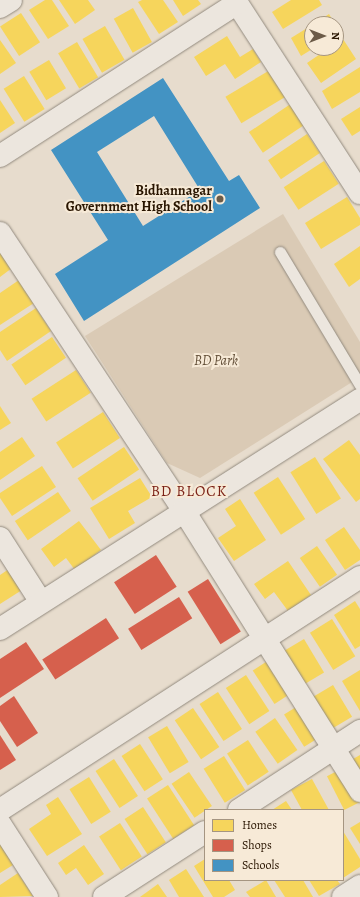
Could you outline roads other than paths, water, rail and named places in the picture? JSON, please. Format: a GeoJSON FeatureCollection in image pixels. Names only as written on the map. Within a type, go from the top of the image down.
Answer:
{"type":"FeatureCollection","features":[{"type":"Feature","properties":{"kind":"street"},"geometry":{"type":"LineString","coordinates":[[0,7],[12,0]]}},
{"type":"Feature","properties":{"kind":"street"},"geometry":{"type":"LineString","coordinates":[[0,156],[236,2],[360,193]]}},
{"type":"Feature","properties":{"kind":"street"},"geometry":{"type":"LineString","coordinates":[[0,233],[184,511],[360,791]]}},
{"type":"Feature","properties":{"kind":"street"},"geometry":{"type":"LineString","coordinates":[[0,629],[360,400]]}},
{"type":"Feature","properties":{"kind":"street"},"geometry":{"type":"LineString","coordinates":[[0,538],[41,602]]}},
{"type":"Feature","properties":{"kind":"street"},"geometry":{"type":"LineString","coordinates":[[0,810],[360,577]]}},
{"type":"Feature","properties":{"kind":"street"},"geometry":{"type":"LineString","coordinates":[[241,809],[360,731]]}},
{"type":"Feature","properties":{"kind":"street"},"geometry":{"type":"LineString","coordinates":[[0,824],[46,897]]}},
{"type":"Feature","properties":{"kind":"street"},"geometry":{"type":"LineString","coordinates":[[104,897],[204,833]]}},
{"type":"Feature","properties":{"kind":"street"},"geometry":{"type":"LineString","coordinates":[[343,897],[360,886]]}},
{"type":"Feature","properties":{"kind":"lane"},"geometry":{"type":"LineString","coordinates":[[280,252],[360,385]]}},
{"type":"Feature","properties":{"kind":"place","name":"Bidhannagar Government High School"},"geometry":{"type":"Point","coordinates":[220,199]}},
{"type":"Feature","properties":{"kind":"district","name":"BD BLOCK"},"geometry":{"type":"Point","coordinates":[189,492]}},
{"type":"Feature","properties":{"kind":"park label","name":"BD Park"},"geometry":{"type":"Point","coordinates":[216,361]}}]}
